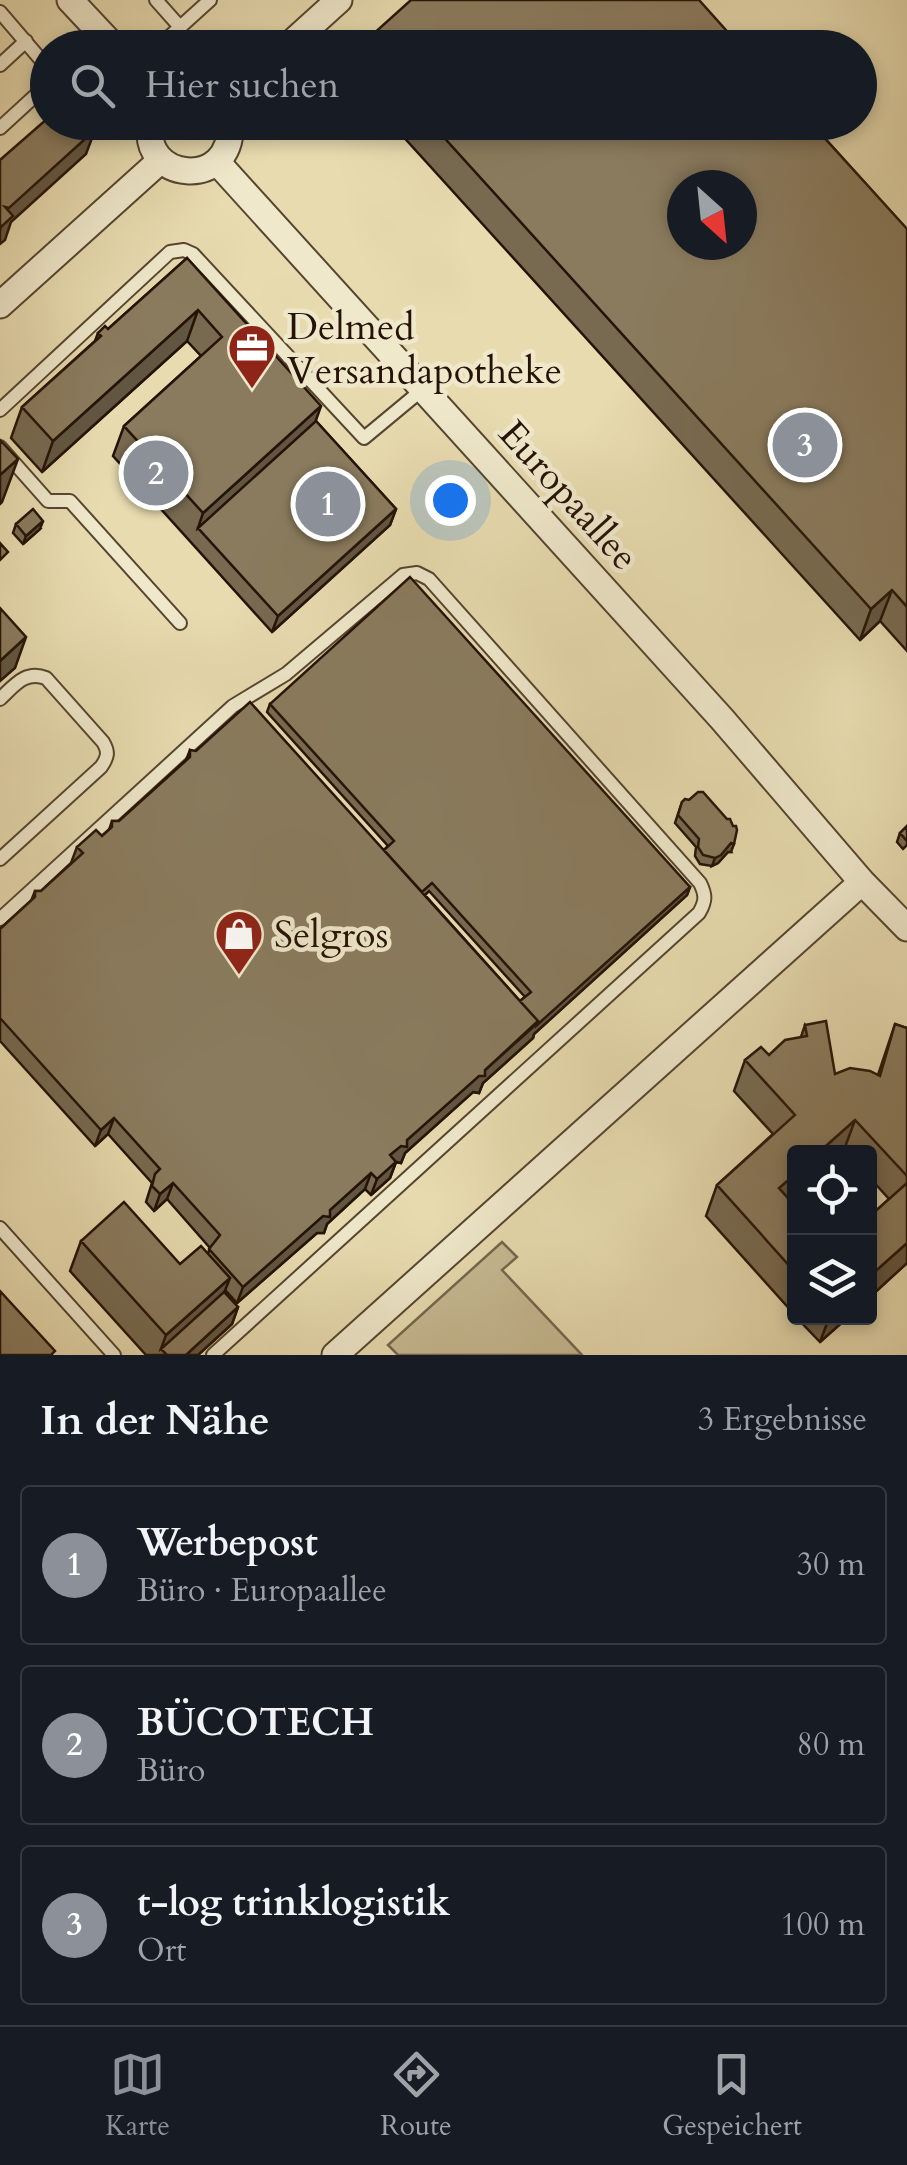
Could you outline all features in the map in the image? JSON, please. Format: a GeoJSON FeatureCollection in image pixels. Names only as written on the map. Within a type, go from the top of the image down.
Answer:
{"type":"FeatureCollection","features":[{"type":"Feature","properties":{"kind":"street"},"geometry":{"type":"LineString","coordinates":[[70,0],[98,30]]}},
{"type":"Feature","properties":{"kind":"street"},"geometry":{"type":"LineString","coordinates":[[306,30],[339,0]]}},
{"type":"Feature","properties":{"kind":"street"},"geometry":{"type":"LineString","coordinates":[[151,140],[161,160],[172,168],[190,172],[217,162],[230,140]]}},
{"type":"Feature","properties":{"kind":"street"},"geometry":{"type":"LineString","coordinates":[[0,305],[161,160]]}},
{"type":"Feature","properties":{"kind":"street","name":"Europaallee"},"geometry":{"type":"LineString","coordinates":[[217,162],[907,928]]}},
{"type":"Feature","properties":{"kind":"street"},"geometry":{"type":"LineString","coordinates":[[335,1355],[862,882]]}},
{"type":"Feature","properties":{"kind":"lane"},"geometry":{"type":"LineString","coordinates":[[156,0],[180,27]]}},
{"type":"Feature","properties":{"kind":"lane"},"geometry":{"type":"LineString","coordinates":[[177,30],[210,0]]}},
{"type":"Feature","properties":{"kind":"lane"},"geometry":{"type":"LineString","coordinates":[[0,12],[30,46]]}},
{"type":"Feature","properties":{"kind":"lane"},"geometry":{"type":"LineString","coordinates":[[0,64],[26,41]]}},
{"type":"Feature","properties":{"kind":"lane"},"geometry":{"type":"LineString","coordinates":[[0,128],[30,100]]}},
{"type":"Feature","properties":{"kind":"lane"},"geometry":{"type":"LineString","coordinates":[[0,410],[170,252],[184,250],[194,254],[364,438],[422,389]]}},
{"type":"Feature","properties":{"kind":"lane"},"geometry":{"type":"LineString","coordinates":[[0,447],[48,501],[70,501],[180,623]]}},
{"type":"Feature","properties":{"kind":"lane"},"geometry":{"type":"LineString","coordinates":[[0,919],[233,706],[286,674],[402,575],[417,574],[428,578],[705,893],[705,904],[699,912],[213,1355]]}},
{"type":"Feature","properties":{"kind":"lane"},"geometry":{"type":"LineString","coordinates":[[0,699],[25,676],[36,674],[46,678],[108,750],[101,767],[0,859]]}},
{"type":"Feature","properties":{"kind":"lane"},"geometry":{"type":"LineString","coordinates":[[0,1228],[114,1355]]}},
{"type":"Feature","properties":{"kind":"shaded area"},"geometry":{"type":"Polygon","coordinates":[[[502,1242],[517,1257],[502,1270],[582,1355],[398,1355],[388,1345],[502,1242]]]}},
{"type":"Feature","properties":{"kind":"building"},"geometry":{"type":"Polygon","coordinates":[[[411,0],[699,0],[726,30],[378,30],[411,0]]]}},
{"type":"Feature","properties":{"kind":"building"},"geometry":{"type":"Polygon","coordinates":[[[30,134],[30,140],[84,140],[9,208],[5,207],[13,216],[1,227],[0,160],[30,134]]]}},
{"type":"Feature","properties":{"kind":"building"},"geometry":{"type":"Polygon","coordinates":[[[446,140],[826,140],[907,229],[907,607],[892,590],[871,609],[446,140]]]}},
{"type":"Feature","properties":{"kind":"building"},"geometry":{"type":"Polygon","coordinates":[[[187,258],[321,406],[203,513],[124,426],[222,337],[198,310],[53,441],[22,407],[101,336],[98,333],[105,326],[108,329],[187,258]]]}},
{"type":"Feature","properties":{"kind":"building"},"geometry":{"type":"Polygon","coordinates":[[[316,421],[396,509],[278,616],[198,528],[316,421]]]}},
{"type":"Feature","properties":{"kind":"building"},"geometry":{"type":"Polygon","coordinates":[[[0,440],[18,459],[0,475],[0,440]]]}},
{"type":"Feature","properties":{"kind":"building"},"geometry":{"type":"Polygon","coordinates":[[[33,509],[43,521],[26,536],[16,524],[33,509]]]}},
{"type":"Feature","properties":{"kind":"building"},"geometry":{"type":"Polygon","coordinates":[[[0,543],[8,552],[0,560],[0,543]]]}},
{"type":"Feature","properties":{"kind":"building"},"geometry":{"type":"Polygon","coordinates":[[[410,577],[690,887],[537,1025],[538,1021],[520,1001],[531,992],[432,883],[422,892],[384,850],[394,841],[270,704],[410,577]]]}},
{"type":"Feature","properties":{"kind":"building"},"geometry":{"type":"Polygon","coordinates":[[[0,608],[26,637],[0,661],[0,608]]]}},
{"type":"Feature","properties":{"kind":"building","name":"Selgros"},"geometry":{"type":"Polygon","coordinates":[[[250,702],[538,1021],[485,1070],[485,1076],[479,1076],[407,1140],[407,1147],[401,1146],[390,1155],[396,1162],[377,1179],[371,1173],[330,1210],[330,1217],[323,1216],[243,1287],[209,1249],[220,1235],[173,1183],[160,1194],[152,1186],[160,1169],[114,1118],[101,1130],[0,1018],[0,929],[35,897],[35,891],[41,891],[83,853],[77,847],[96,830],[102,836],[112,827],[112,821],[119,821],[190,757],[190,750],[196,751],[250,702]]]}},
{"type":"Feature","properties":{"kind":"building"},"geometry":{"type":"Polygon","coordinates":[[[703,792],[736,826],[734,844],[715,858],[703,855],[699,839],[678,815],[682,802],[703,792]]]}},
{"type":"Feature","properties":{"kind":"building"},"geometry":{"type":"Polygon","coordinates":[[[826,1021],[835,1074],[850,1068],[880,1076],[895,1024],[907,1028],[907,1176],[855,1120],[827,1145],[787,1145],[787,1181],[779,1188],[787,1197],[787,1263],[717,1185],[795,1115],[745,1060],[761,1047],[769,1055],[785,1040],[807,1036],[805,1025],[826,1021]]]}},
{"type":"Feature","properties":{"kind":"building"},"geometry":{"type":"Polygon","coordinates":[[[907,1183],[907,1243],[877,1270],[877,1235],[877,1210],[907,1183]]]}},
{"type":"Feature","properties":{"kind":"building"},"geometry":{"type":"Polygon","coordinates":[[[124,1202],[180,1264],[201,1246],[230,1278],[166,1335],[81,1241],[124,1202]]]}},
{"type":"Feature","properties":{"kind":"building"},"geometry":{"type":"Polygon","coordinates":[[[0,1291],[55,1351],[51,1355],[0,1355],[0,1291]]]}},
{"type":"Feature","properties":{"kind":"building"},"geometry":{"type":"Polygon","coordinates":[[[224,1292],[238,1307],[186,1355],[167,1355],[161,1349],[224,1292]]]}},
{"type":"Feature","properties":{"kind":"place","name":"Delmed Versandapotheke"},"geometry":{"type":"Point","coordinates":[252,390]}},
{"type":"Feature","properties":{"kind":"place","name":"t-log trinklogistik"},"geometry":{"type":"Point","coordinates":[805,445]}},
{"type":"Feature","properties":{"kind":"place","name":"BÜCOTECH"},"geometry":{"type":"Point","coordinates":[156,473]}},
{"type":"Feature","properties":{"kind":"place","name":"Werbepost"},"geometry":{"type":"Point","coordinates":[328,504]}},
{"type":"Feature","properties":{"kind":"place","name":"Selgros"},"geometry":{"type":"Point","coordinates":[239,976]}}]}
